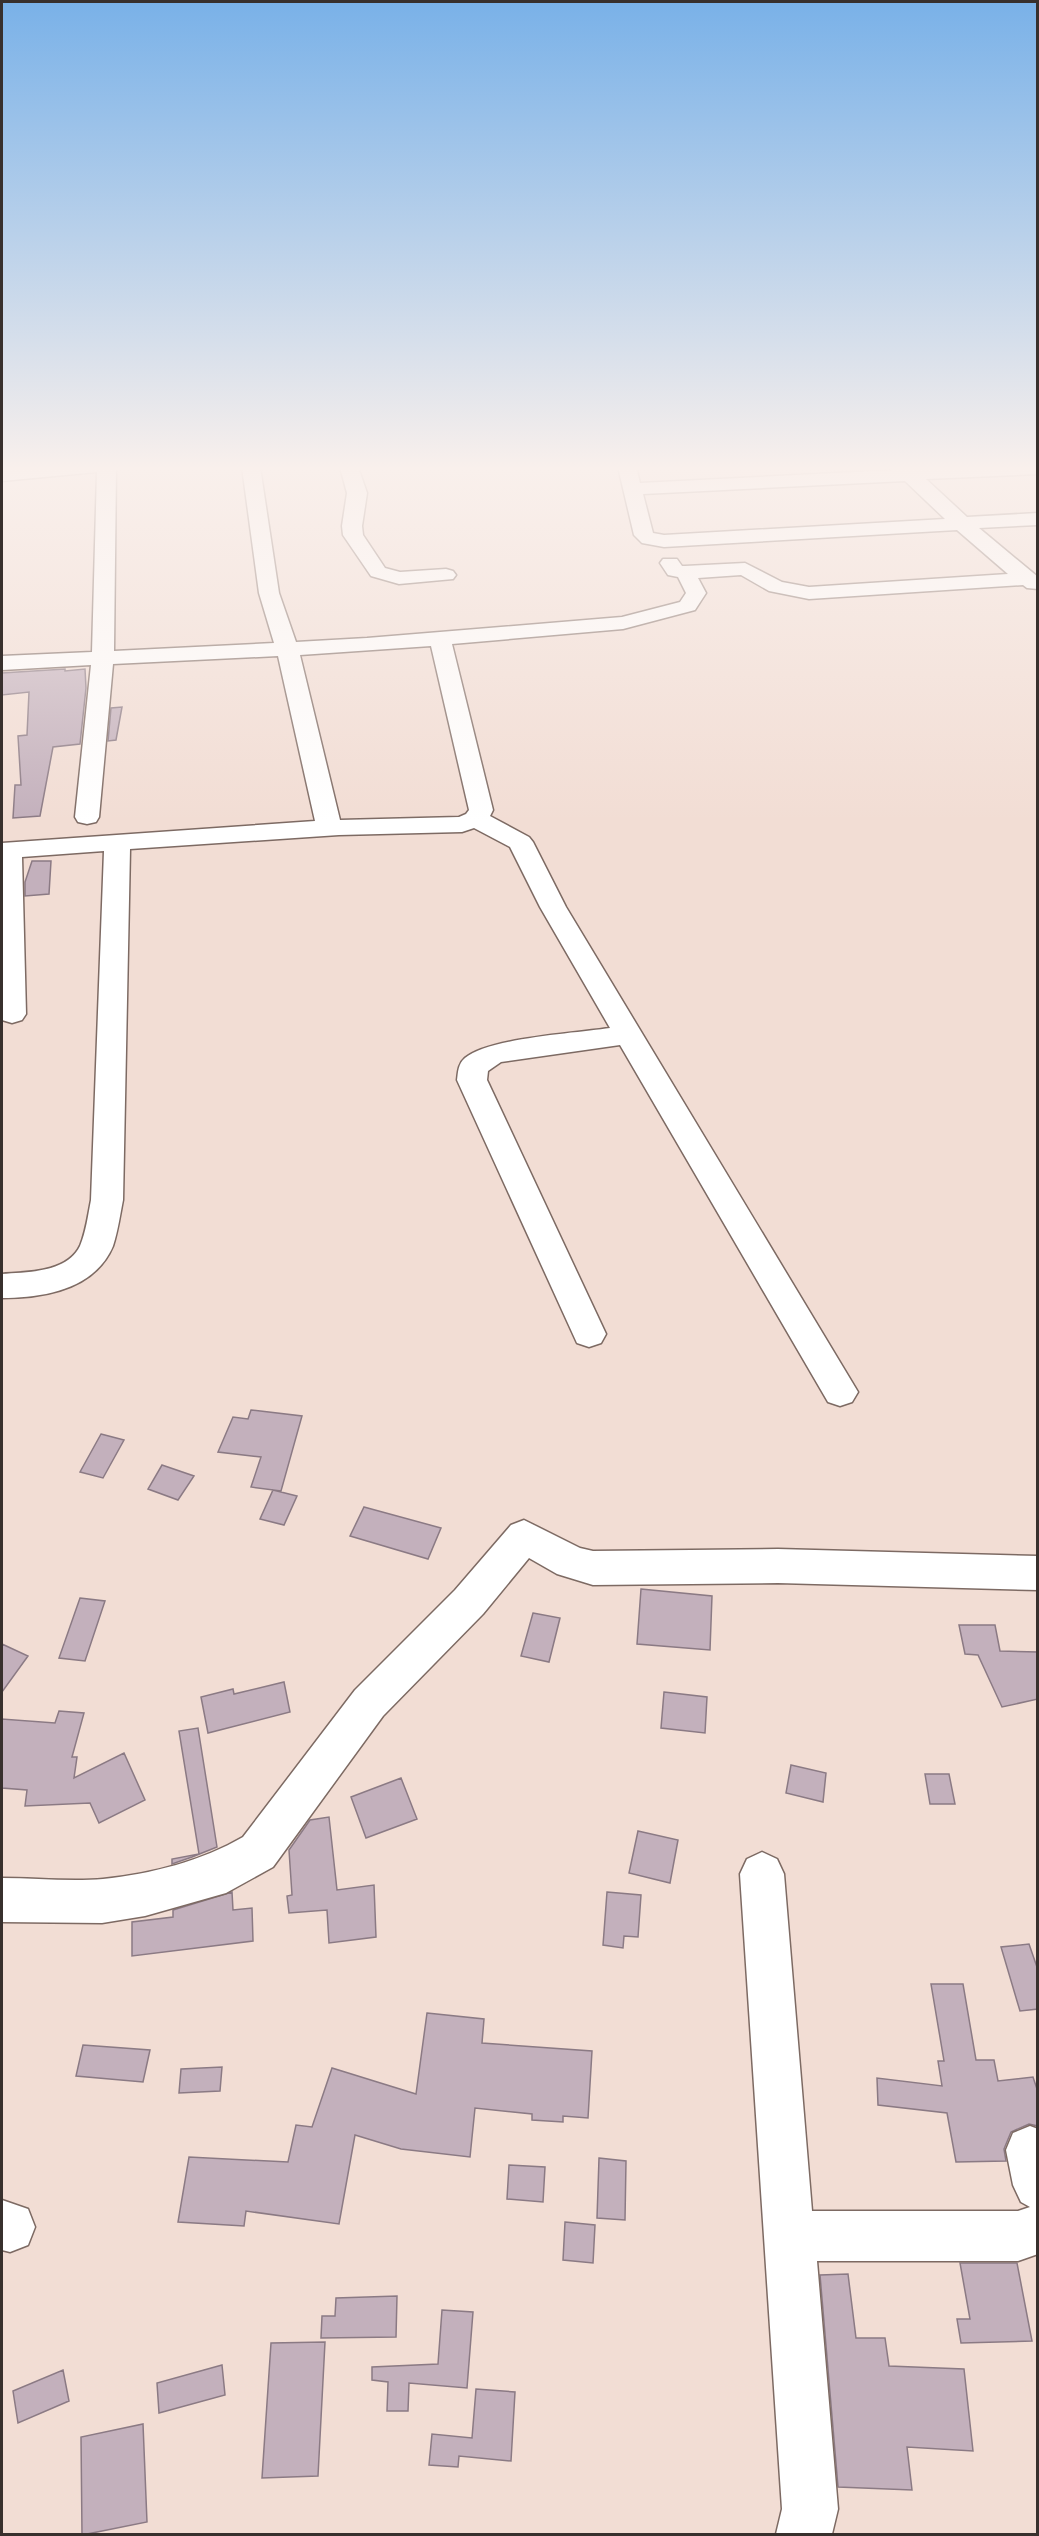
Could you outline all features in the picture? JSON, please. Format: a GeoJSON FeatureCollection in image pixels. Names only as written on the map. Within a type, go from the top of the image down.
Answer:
{"type":"FeatureCollection","features":[{"type":"Feature","properties":{"kind":"street"},"geometry":{"type":"LineString","coordinates":[[87,817],[103,657],[105,585]]}},
{"type":"Feature","properties":{"kind":"street"},"geometry":{"type":"LineString","coordinates":[[268,585],[287,648],[330,830]]}},
{"type":"Feature","properties":{"kind":"street"},"geometry":{"type":"LineString","coordinates":[[2,663],[440,639],[622,623],[687,606],[696,593],[692,585]]}},
{"type":"Feature","properties":{"kind":"street"},"geometry":{"type":"LineString","coordinates":[[773,585],[809,593],[980,585]]}},
{"type":"Feature","properties":{"kind":"street"},"geometry":{"type":"LineString","coordinates":[[12,1014],[5,851],[292,829],[330,830],[462,824],[476,819],[481,810],[440,639]]}},
{"type":"Feature","properties":{"kind":"street"},"geometry":{"type":"LineString","coordinates":[[476,819],[520,842],[553,907],[840,1392]]}},
{"type":"Feature","properties":{"kind":"street"},"geometry":{"type":"LineString","coordinates":[[2,1286],[27,1285],[74,1272],[90,1258],[100,1235],[106,1200],[117,842]]}},
{"type":"Feature","properties":{"kind":"street"},"geometry":{"type":"LineString","coordinates":[[589,1334],[472,1080],[474,1066],[493,1054],[628,1035]]}},
{"type":"Feature","properties":{"kind":"street"},"geometry":{"type":"LineString","coordinates":[[2,1900],[102,1901],[145,1894],[226,1871],[258,1852],[369,1703],[469,1602],[524,1536],[571,1562],[593,1568],[778,1566],[1038,1573]]}},
{"type":"Feature","properties":{"kind":"street"},"geometry":{"type":"LineString","coordinates":[[762,1874],[810,2509],[804,2535]]}},
{"type":"Feature","properties":{"kind":"street"},"geometry":{"type":"LineString","coordinates":[[790,2236],[1018,2236],[1038,2229]]}},
{"type":"Feature","properties":{"kind":"building"},"geometry":{"type":"Polygon","coordinates":[[[65,669],[65,671],[85,669],[86,688],[80,744],[53,747],[40,816],[13,818],[15,785],[21,785],[18,736],[27,735],[29,692],[2,695],[2,673],[65,669]]]}},
{"type":"Feature","properties":{"kind":"building"},"geometry":{"type":"Polygon","coordinates":[[[122,707],[116,740],[108,741],[111,708],[122,707]]]}},
{"type":"Feature","properties":{"kind":"building"},"geometry":{"type":"Polygon","coordinates":[[[32,861],[51,861],[49,894],[25,896],[25,882],[32,861]]]}},
{"type":"Feature","properties":{"kind":"building"},"geometry":{"type":"Polygon","coordinates":[[[251,1410],[302,1416],[281,1491],[251,1487],[261,1457],[218,1452],[233,1417],[248,1419],[251,1410]]]}},
{"type":"Feature","properties":{"kind":"building"},"geometry":{"type":"Polygon","coordinates":[[[101,1434],[124,1440],[103,1478],[80,1472],[101,1434]]]}},
{"type":"Feature","properties":{"kind":"building"},"geometry":{"type":"Polygon","coordinates":[[[162,1465],[194,1476],[178,1500],[148,1489],[162,1465]]]}},
{"type":"Feature","properties":{"kind":"building"},"geometry":{"type":"Polygon","coordinates":[[[273,1490],[297,1496],[284,1525],[260,1519],[273,1490]]]}},
{"type":"Feature","properties":{"kind":"building"},"geometry":{"type":"Polygon","coordinates":[[[364,1507],[441,1528],[428,1559],[350,1536],[364,1507]]]}},
{"type":"Feature","properties":{"kind":"building"},"geometry":{"type":"Polygon","coordinates":[[[641,1589],[712,1596],[710,1650],[637,1644],[641,1589]]]}},
{"type":"Feature","properties":{"kind":"building"},"geometry":{"type":"Polygon","coordinates":[[[80,1598],[105,1601],[85,1661],[59,1658],[80,1598]]]}},
{"type":"Feature","properties":{"kind":"building"},"geometry":{"type":"Polygon","coordinates":[[[533,1613],[560,1618],[549,1662],[521,1656],[533,1613]]]}},
{"type":"Feature","properties":{"kind":"building"},"geometry":{"type":"Polygon","coordinates":[[[959,1625],[995,1625],[1000,1651],[1038,1652],[1038,1699],[1002,1707],[978,1655],[965,1654],[959,1625]]]}},
{"type":"Feature","properties":{"kind":"building"},"geometry":{"type":"Polygon","coordinates":[[[2,1644],[28,1656],[2,1692],[2,1644]]]}},
{"type":"Feature","properties":{"kind":"building"},"geometry":{"type":"Polygon","coordinates":[[[284,1682],[290,1712],[208,1733],[201,1697],[233,1689],[234,1694],[284,1682]]]}},
{"type":"Feature","properties":{"kind":"building"},"geometry":{"type":"Polygon","coordinates":[[[664,1692],[707,1697],[705,1733],[661,1728],[664,1692]]]}},
{"type":"Feature","properties":{"kind":"building"},"geometry":{"type":"Polygon","coordinates":[[[59,1711],[84,1713],[72,1757],[77,1757],[74,1778],[124,1753],[145,1800],[99,1823],[90,1803],[25,1806],[27,1790],[2,1788],[2,1719],[55,1723],[59,1711]]]}},
{"type":"Feature","properties":{"kind":"building"},"geometry":{"type":"Polygon","coordinates":[[[198,1728],[217,1847],[192,1857],[172,1864],[172,1859],[199,1854],[179,1731],[198,1728]]]}},
{"type":"Feature","properties":{"kind":"building"},"geometry":{"type":"Polygon","coordinates":[[[791,1765],[826,1773],[823,1802],[786,1793],[791,1765]]]}},
{"type":"Feature","properties":{"kind":"building"},"geometry":{"type":"Polygon","coordinates":[[[925,1774],[949,1774],[955,1804],[930,1804],[925,1774]]]}},
{"type":"Feature","properties":{"kind":"building"},"geometry":{"type":"Polygon","coordinates":[[[401,1778],[417,1819],[366,1838],[351,1797],[401,1778]]]}},
{"type":"Feature","properties":{"kind":"building"},"geometry":{"type":"Polygon","coordinates":[[[329,1817],[337,1890],[374,1885],[376,1937],[329,1943],[327,1910],[289,1913],[287,1896],[292,1895],[289,1850],[310,1820],[329,1817]]]}},
{"type":"Feature","properties":{"kind":"building"},"geometry":{"type":"Polygon","coordinates":[[[638,1831],[678,1840],[670,1883],[629,1873],[638,1831]]]}},
{"type":"Feature","properties":{"kind":"building"},"geometry":{"type":"Polygon","coordinates":[[[232,1892],[233,1910],[252,1908],[253,1941],[132,1956],[132,1922],[173,1917],[173,1910],[232,1892]]]}},
{"type":"Feature","properties":{"kind":"building"},"geometry":{"type":"Polygon","coordinates":[[[607,1892],[641,1895],[638,1937],[624,1936],[623,1948],[603,1945],[607,1892]]]}},
{"type":"Feature","properties":{"kind":"building"},"geometry":{"type":"Polygon","coordinates":[[[1029,1944],[1038,1970],[1038,2009],[1020,2011],[1001,1947],[1029,1944]]]}},
{"type":"Feature","properties":{"kind":"building"},"geometry":{"type":"Polygon","coordinates":[[[931,1984],[963,1984],[976,2060],[994,2060],[998,2081],[1033,2077],[1038,2092],[1038,2126],[1029,2124],[1011,2132],[1004,2149],[1006,2161],[956,2162],[947,2113],[878,2105],[877,2078],[942,2086],[938,2061],[944,2061],[931,1984]]]}},
{"type":"Feature","properties":{"kind":"building"},"geometry":{"type":"Polygon","coordinates":[[[427,2013],[484,2019],[482,2043],[592,2051],[588,2118],[563,2116],[563,2122],[532,2120],[532,2114],[475,2108],[470,2157],[401,2149],[355,2135],[339,2224],[246,2211],[244,2226],[178,2222],[189,2157],[288,2162],[296,2125],[312,2127],[332,2068],[416,2094],[427,2013]]]}},
{"type":"Feature","properties":{"kind":"building"},"geometry":{"type":"Polygon","coordinates":[[[83,2045],[150,2050],[143,2082],[76,2076],[83,2045]]]}},
{"type":"Feature","properties":{"kind":"building"},"geometry":{"type":"Polygon","coordinates":[[[222,2067],[220,2091],[179,2093],[181,2069],[222,2067]]]}},
{"type":"Feature","properties":{"kind":"building"},"geometry":{"type":"Polygon","coordinates":[[[599,2158],[626,2161],[625,2220],[597,2218],[599,2158]]]}},
{"type":"Feature","properties":{"kind":"building"},"geometry":{"type":"Polygon","coordinates":[[[509,2165],[545,2167],[543,2202],[507,2199],[509,2165]]]}},
{"type":"Feature","properties":{"kind":"building"},"geometry":{"type":"Polygon","coordinates":[[[565,2222],[595,2225],[593,2263],[563,2260],[565,2222]]]}},
{"type":"Feature","properties":{"kind":"building"},"geometry":{"type":"Polygon","coordinates":[[[960,2263],[1017,2263],[1032,2341],[961,2343],[957,2319],[970,2319],[960,2263]]]}},
{"type":"Feature","properties":{"kind":"building"},"geometry":{"type":"Polygon","coordinates":[[[848,2274],[856,2338],[885,2338],[889,2366],[964,2369],[973,2451],[907,2447],[912,2490],[838,2487],[820,2275],[848,2274]]]}},
{"type":"Feature","properties":{"kind":"building"},"geometry":{"type":"Polygon","coordinates":[[[397,2296],[396,2337],[321,2338],[322,2316],[335,2316],[336,2298],[397,2296]]]}},
{"type":"Feature","properties":{"kind":"building"},"geometry":{"type":"Polygon","coordinates":[[[442,2310],[473,2312],[467,2388],[409,2383],[408,2411],[387,2411],[388,2382],[372,2380],[372,2367],[438,2364],[442,2310]]]}},
{"type":"Feature","properties":{"kind":"building"},"geometry":{"type":"Polygon","coordinates":[[[325,2342],[318,2476],[262,2478],[271,2343],[325,2342]]]}},
{"type":"Feature","properties":{"kind":"building"},"geometry":{"type":"Polygon","coordinates":[[[222,2365],[225,2395],[159,2413],[157,2383],[222,2365]]]}},
{"type":"Feature","properties":{"kind":"building"},"geometry":{"type":"Polygon","coordinates":[[[63,2370],[69,2401],[18,2423],[13,2391],[63,2370]]]}},
{"type":"Feature","properties":{"kind":"building"},"geometry":{"type":"Polygon","coordinates":[[[476,2389],[515,2392],[511,2461],[459,2456],[458,2467],[429,2465],[432,2434],[472,2438],[476,2389]]]}},
{"type":"Feature","properties":{"kind":"building"},"geometry":{"type":"Polygon","coordinates":[[[143,2424],[147,2522],[82,2535],[81,2437],[143,2424]]]}}]}
